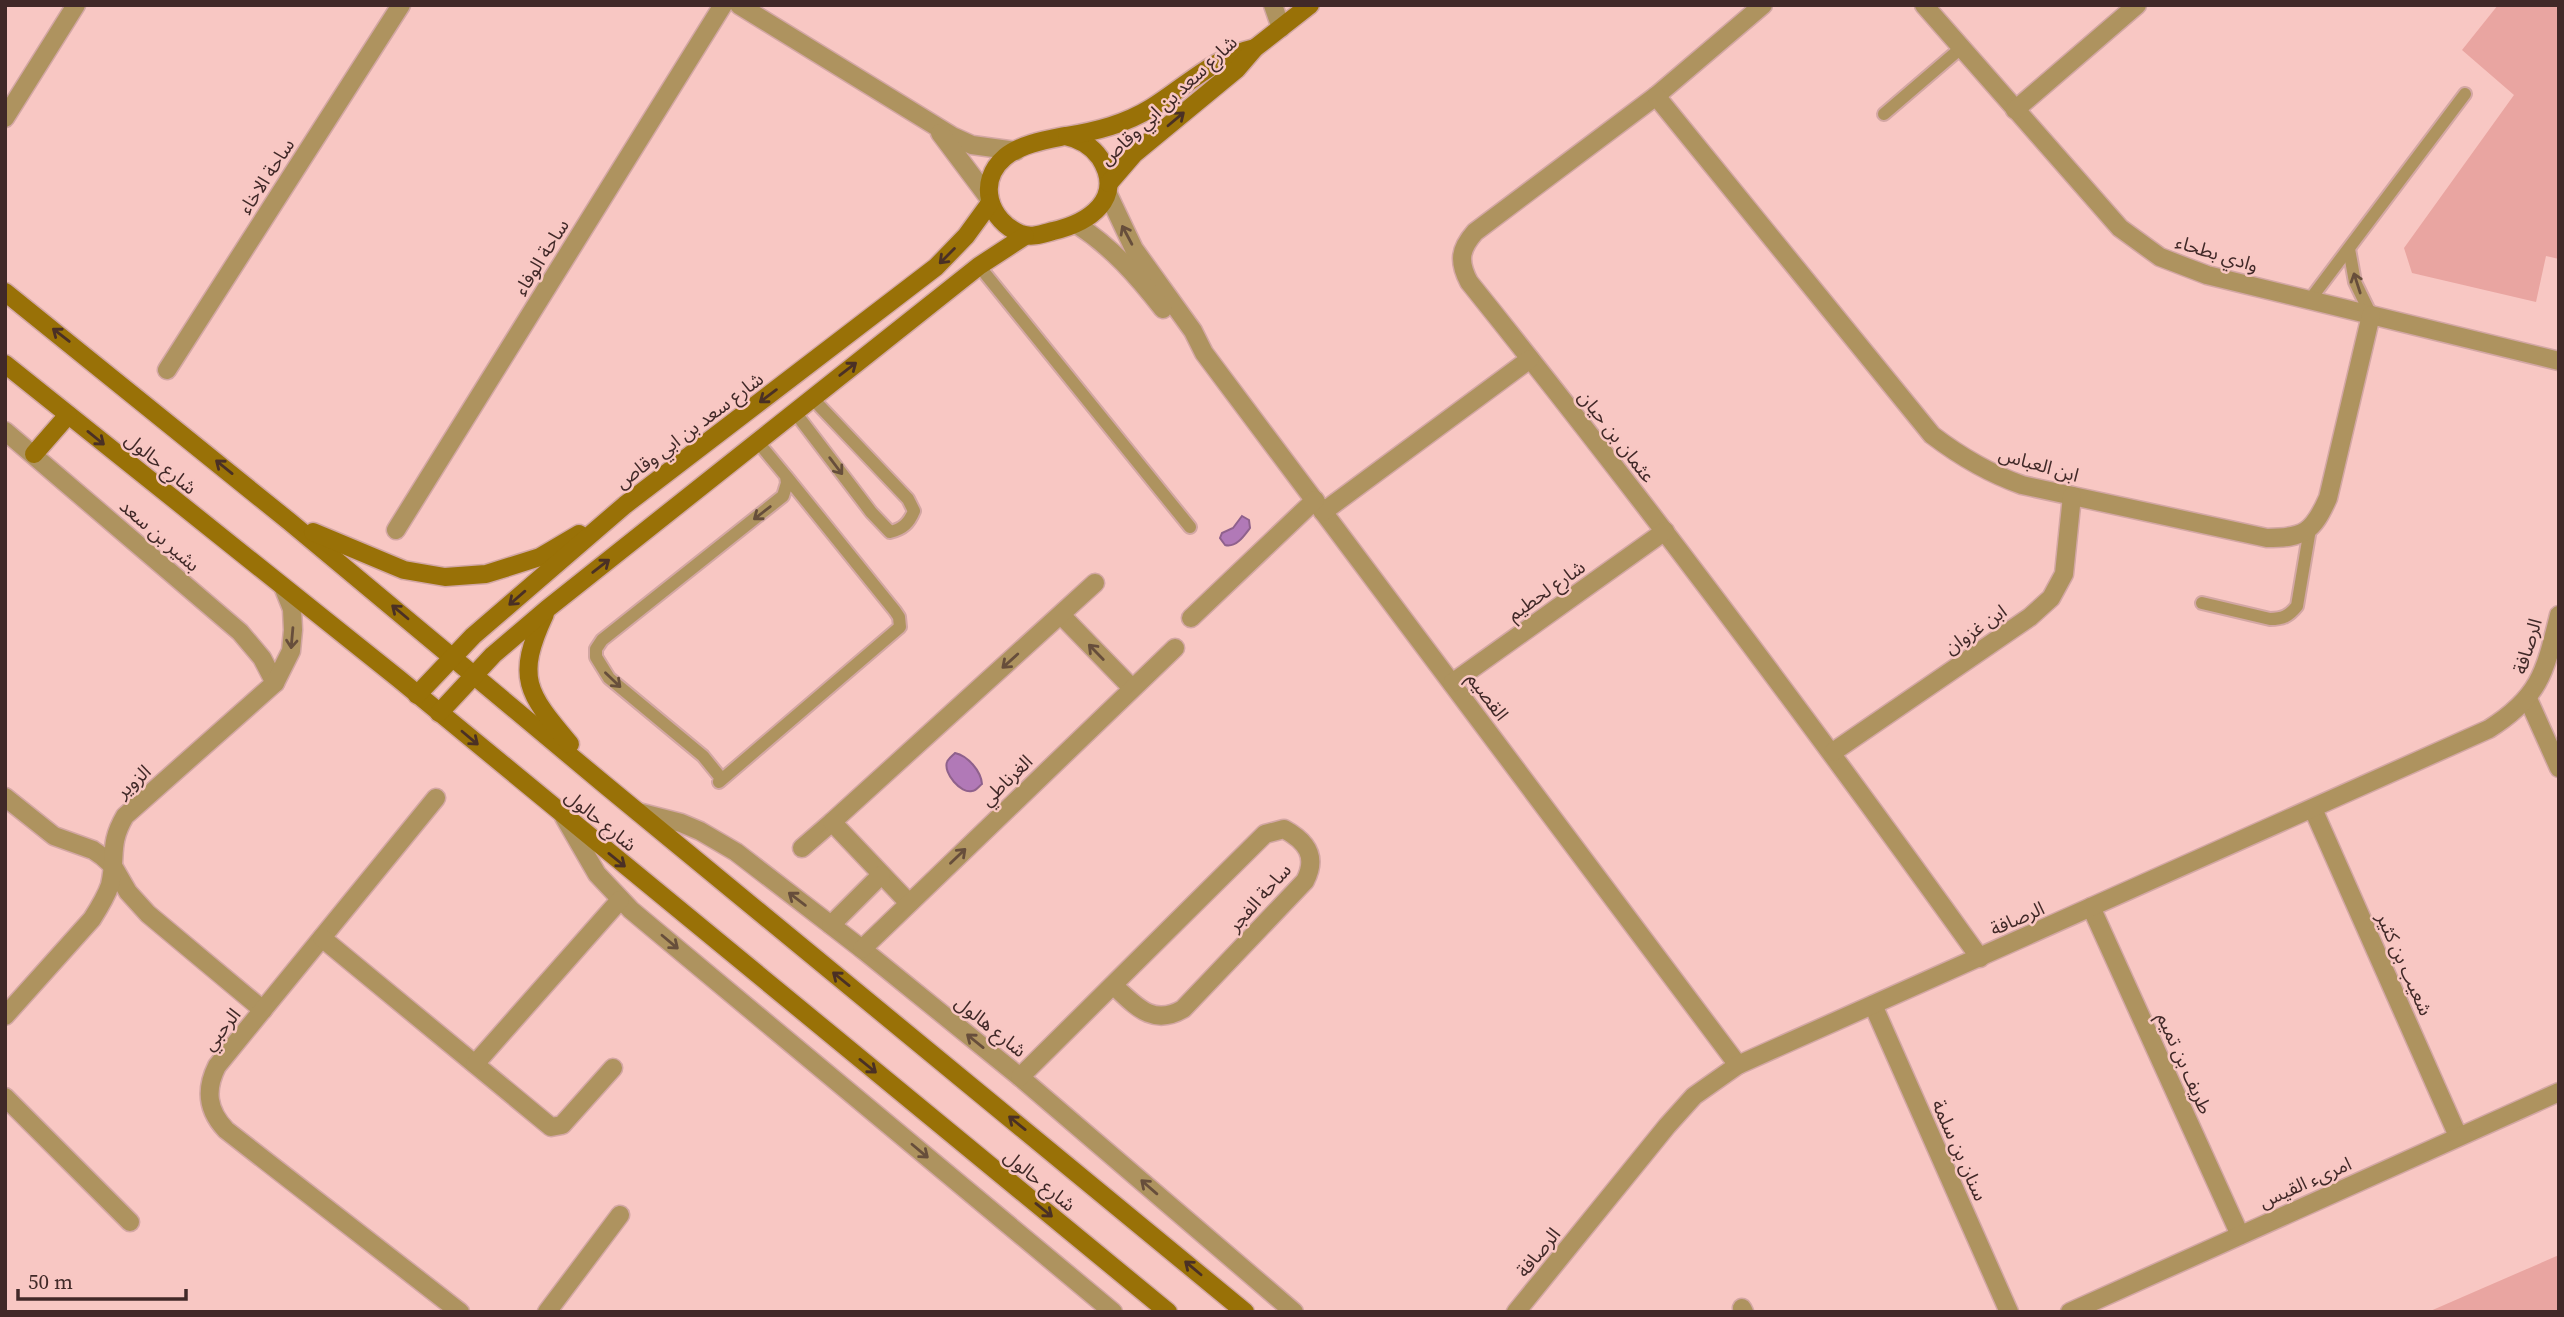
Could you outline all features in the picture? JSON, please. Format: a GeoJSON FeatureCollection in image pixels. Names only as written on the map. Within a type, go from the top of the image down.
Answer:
{"type":"FeatureCollection","features":[{"type":"Feature","properties":{"kind":"main road","name":"شارع سعد بن ابي وقاص"},"geometry":{"type":"LineString","coordinates":[[1108,188],[1134,154],[1237,69],[1255,48],[1310,5]]}},
{"type":"Feature","properties":{"kind":"main road","name":"شارع سعد بن ابي وقاص"},"geometry":{"type":"LineString","coordinates":[[1065,136],[1123,122],[1150,109],[1218,62],[1255,48]]}},
{"type":"Feature","properties":{"kind":"main road"},"geometry":{"type":"LineString","coordinates":[[439,713],[474,674],[547,608],[979,266],[1025,236],[1076,224],[1097,210],[1108,188],[1102,162],[1091,148],[1076,138],[1065,136],[1044,140],[1016,150],[995,169],[989,187],[989,200],[1002,222],[1025,236]]}},
{"type":"Feature","properties":{"kind":"main road","name":"شارع سعد بن ابي وقاص"},"geometry":{"type":"LineString","coordinates":[[417,695],[452,656],[625,505],[936,267],[966,236],[989,200]]}},
{"type":"Feature","properties":{"kind":"main road","name":"شارع حالول"},"geometry":{"type":"LineString","coordinates":[[5,292],[290,522],[1245,1312]]}},
{"type":"Feature","properties":{"kind":"main road","name":"شارع حالول"},"geometry":{"type":"LineString","coordinates":[[5,364],[417,695],[1168,1312]]}},
{"type":"Feature","properties":{"kind":"main road"},"geometry":{"type":"LineString","coordinates":[[34,454],[68,415]]}},
{"type":"Feature","properties":{"kind":"main road"},"geometry":{"type":"LineString","coordinates":[[290,522],[404,570],[444,577],[486,574],[540,558],[625,505]]}},
{"type":"Feature","properties":{"kind":"main road"},"geometry":{"type":"LineString","coordinates":[[547,608],[527,660],[531,693],[541,710],[604,784]]}},
{"type":"Feature","properties":{"kind":"street"},"geometry":{"type":"LineString","coordinates":[[5,118],[76,5]]}},
{"type":"Feature","properties":{"kind":"street","name":"ساحة الاخاء"},"geometry":{"type":"LineString","coordinates":[[167,370],[401,5]]}},
{"type":"Feature","properties":{"kind":"street","name":"ساحة الوفاء"},"geometry":{"type":"LineString","coordinates":[[396,530],[723,5]]}},
{"type":"Feature","properties":{"kind":"street"},"geometry":{"type":"LineString","coordinates":[[739,5],[933,125],[972,145],[1016,150]]}},
{"type":"Feature","properties":{"kind":"street"},"geometry":{"type":"LineString","coordinates":[[1273,5],[1281,28]]}},
{"type":"Feature","properties":{"kind":"street","name":"عثمان بن حيان"},"geometry":{"type":"LineString","coordinates":[[1763,5],[1656,96],[1475,232],[1460,255],[1463,270],[1468,282],[1665,531],[1833,752],[1980,958]]}},
{"type":"Feature","properties":{"kind":"street","name":"وادي بطحاء"},"geometry":{"type":"LineString","coordinates":[[1924,5],[2120,228],[2160,257],[2207,275],[2559,360]]}},
{"type":"Feature","properties":{"kind":"street"},"geometry":{"type":"LineString","coordinates":[[2015,110],[2137,5]]}},
{"type":"Feature","properties":{"kind":"street","name":"ابن العباس"},"geometry":{"type":"LineString","coordinates":[[1656,96],[1932,435],[1958,455],[1992,474],[2022,485],[2267,538],[2291,538],[2310,529]]}},
{"type":"Feature","properties":{"kind":"street"},"geometry":{"type":"LineString","coordinates":[[933,125],[962,160],[989,200]]}},
{"type":"Feature","properties":{"kind":"street","name":"القصيم"},"geometry":{"type":"LineString","coordinates":[[1108,188],[1134,249],[1193,331],[1205,353],[1738,1065]]}},
{"type":"Feature","properties":{"kind":"street","name":"القصيم"},"geometry":{"type":"LineString","coordinates":[[1076,224],[1123,260],[1186,337],[1205,353]]}},
{"type":"Feature","properties":{"kind":"street"},"geometry":{"type":"LineString","coordinates":[[2310,529],[2320,517],[2328,498],[2371,315]]}},
{"type":"Feature","properties":{"kind":"street"},"geometry":{"type":"LineString","coordinates":[[1191,618],[1319,506],[1531,359]]}},
{"type":"Feature","properties":{"kind":"street","name":"بشير بن سعد"},"geometry":{"type":"LineString","coordinates":[[5,431],[240,632],[262,658],[275,683]]}},
{"type":"Feature","properties":{"kind":"street","name":"ابن غزوان"},"geometry":{"type":"LineString","coordinates":[[1833,752],[2030,617],[2051,598],[2064,574],[2072,496]]}},
{"type":"Feature","properties":{"kind":"street","name":"شارع لحطيم"},"geometry":{"type":"LineString","coordinates":[[1452,682],[1665,531]]}},
{"type":"Feature","properties":{"kind":"street"},"geometry":{"type":"LineString","coordinates":[[802,848],[1095,583]]}},
{"type":"Feature","properties":{"kind":"street","name":"الزوير"},"geometry":{"type":"LineString","coordinates":[[5,1016],[92,919],[103,903],[110,885],[112,848],[125,816],[275,683],[290,651],[293,630],[292,610],[284,589]]}},
{"type":"Feature","properties":{"kind":"street"},"geometry":{"type":"LineString","coordinates":[[1061,615],[1132,688]]}},
{"type":"Feature","properties":{"kind":"street","name":"الرصافة"},"geometry":{"type":"LineString","coordinates":[[1516,1312],[1667,1126],[1695,1096],[1738,1065],[2489,729],[2511,716],[2536,688],[2547,663],[2558,622]]}},
{"type":"Feature","properties":{"kind":"street","name":"الغرناطي"},"geometry":{"type":"LineString","coordinates":[[862,949],[1175,648]]}},
{"type":"Feature","properties":{"kind":"street"},"geometry":{"type":"LineString","coordinates":[[2528,699],[2559,768]]}},
{"type":"Feature","properties":{"kind":"street"},"geometry":{"type":"LineString","coordinates":[[5,797],[54,836],[93,850],[113,866],[128,892],[143,909],[263,1010]]}},
{"type":"Feature","properties":{"kind":"street","name":"الرحبي"},"geometry":{"type":"LineString","coordinates":[[436,798],[217,1066],[208,1093],[216,1120],[460,1312]]}},
{"type":"Feature","properties":{"kind":"street","name":"شعيب بن كثير"},"geometry":{"type":"LineString","coordinates":[[2312,809],[2458,1136]]}},
{"type":"Feature","properties":{"kind":"street","name":"شارع هالول"},"geometry":{"type":"LineString","coordinates":[[638,812],[681,823],[736,852],[862,949],[1020,1077],[1294,1312]]}},
{"type":"Feature","properties":{"kind":"street"},"geometry":{"type":"LineString","coordinates":[[564,817],[597,874],[620,900],[1113,1312]]}},
{"type":"Feature","properties":{"kind":"street"},"geometry":{"type":"LineString","coordinates":[[832,822],[909,903]]}},
{"type":"Feature","properties":{"kind":"street","name":"ساحة الفجر"},"geometry":{"type":"LineString","coordinates":[[1020,1077],[1265,834],[1284,829],[1299,837],[1310,858],[1311,870],[1305,881],[1183,1009],[1172,1016],[1149,1014],[1138,1008],[1113,985]]}},
{"type":"Feature","properties":{"kind":"street"},"geometry":{"type":"LineString","coordinates":[[831,925],[881,874]]}},
{"type":"Feature","properties":{"kind":"street"},"geometry":{"type":"LineString","coordinates":[[475,1064],[620,900]]}},
{"type":"Feature","properties":{"kind":"street","name":"طريف بن تميم"},"geometry":{"type":"LineString","coordinates":[[2091,907],[2240,1235]]}},
{"type":"Feature","properties":{"kind":"street"},"geometry":{"type":"LineString","coordinates":[[322,938],[551,1127],[562,1125],[613,1068]]}},
{"type":"Feature","properties":{"kind":"street","name":"سنان بن سلمة"},"geometry":{"type":"LineString","coordinates":[[1873,1005],[2009,1312]]}},
{"type":"Feature","properties":{"kind":"street","name":"امرىء القيس"},"geometry":{"type":"LineString","coordinates":[[2070,1312],[2559,1093]]}},
{"type":"Feature","properties":{"kind":"street"},"geometry":{"type":"LineString","coordinates":[[5,1097],[130,1222]]}},
{"type":"Feature","properties":{"kind":"street"},"geometry":{"type":"LineString","coordinates":[[547,1312],[620,1215]]}},
{"type":"Feature","properties":{"kind":"lane"},"geometry":{"type":"LineString","coordinates":[[1884,114],[1961,48]]}},
{"type":"Feature","properties":{"kind":"lane"},"geometry":{"type":"LineString","coordinates":[[2309,300],[2465,94]]}},
{"type":"Feature","properties":{"kind":"lane"},"geometry":{"type":"LineString","coordinates":[[2349,249],[2355,282],[2371,315]]}},
{"type":"Feature","properties":{"kind":"lane"},"geometry":{"type":"LineString","coordinates":[[979,266],[1190,527]]}},
{"type":"Feature","properties":{"kind":"lane"},"geometry":{"type":"LineString","coordinates":[[794,411],[871,512],[890,532],[899,530],[909,521],[914,511],[908,499],[812,398]]}},
{"type":"Feature","properties":{"kind":"lane"},"geometry":{"type":"LineString","coordinates":[[758,441],[899,617],[900,627],[719,782],[720,777],[703,756],[609,678],[596,657],[596,649],[602,640],[783,496],[786,476]]}},
{"type":"Feature","properties":{"kind":"lane"},"geometry":{"type":"LineString","coordinates":[[2202,603],[2270,619],[2291,615],[2297,606],[2310,529]]}},
{"type":"Feature","properties":{"kind":"shaded area"},"geometry":{"type":"Polygon","coordinates":[[[2498,5],[2559,5],[2559,259],[2546,256],[2536,302],[2412,273],[2404,248],[2514,95],[2462,50],[2498,5]]]}},
{"type":"Feature","properties":{"kind":"shaded area"},"geometry":{"type":"Polygon","coordinates":[[[1242,516],[1249,520],[1250,528],[1236,543],[1225,545],[1220,538],[1222,533],[1233,528],[1242,516]]]}},
{"type":"Feature","properties":{"kind":"shaded area"},"geometry":{"type":"Polygon","coordinates":[[[955,753],[969,761],[979,774],[982,784],[975,790],[963,789],[950,777],[947,762],[955,753]]]}},
{"type":"Feature","properties":{"kind":"shaded area"},"geometry":{"type":"Polygon","coordinates":[[[2559,1255],[2559,1312],[2428,1312],[2559,1255]]]}}]}
